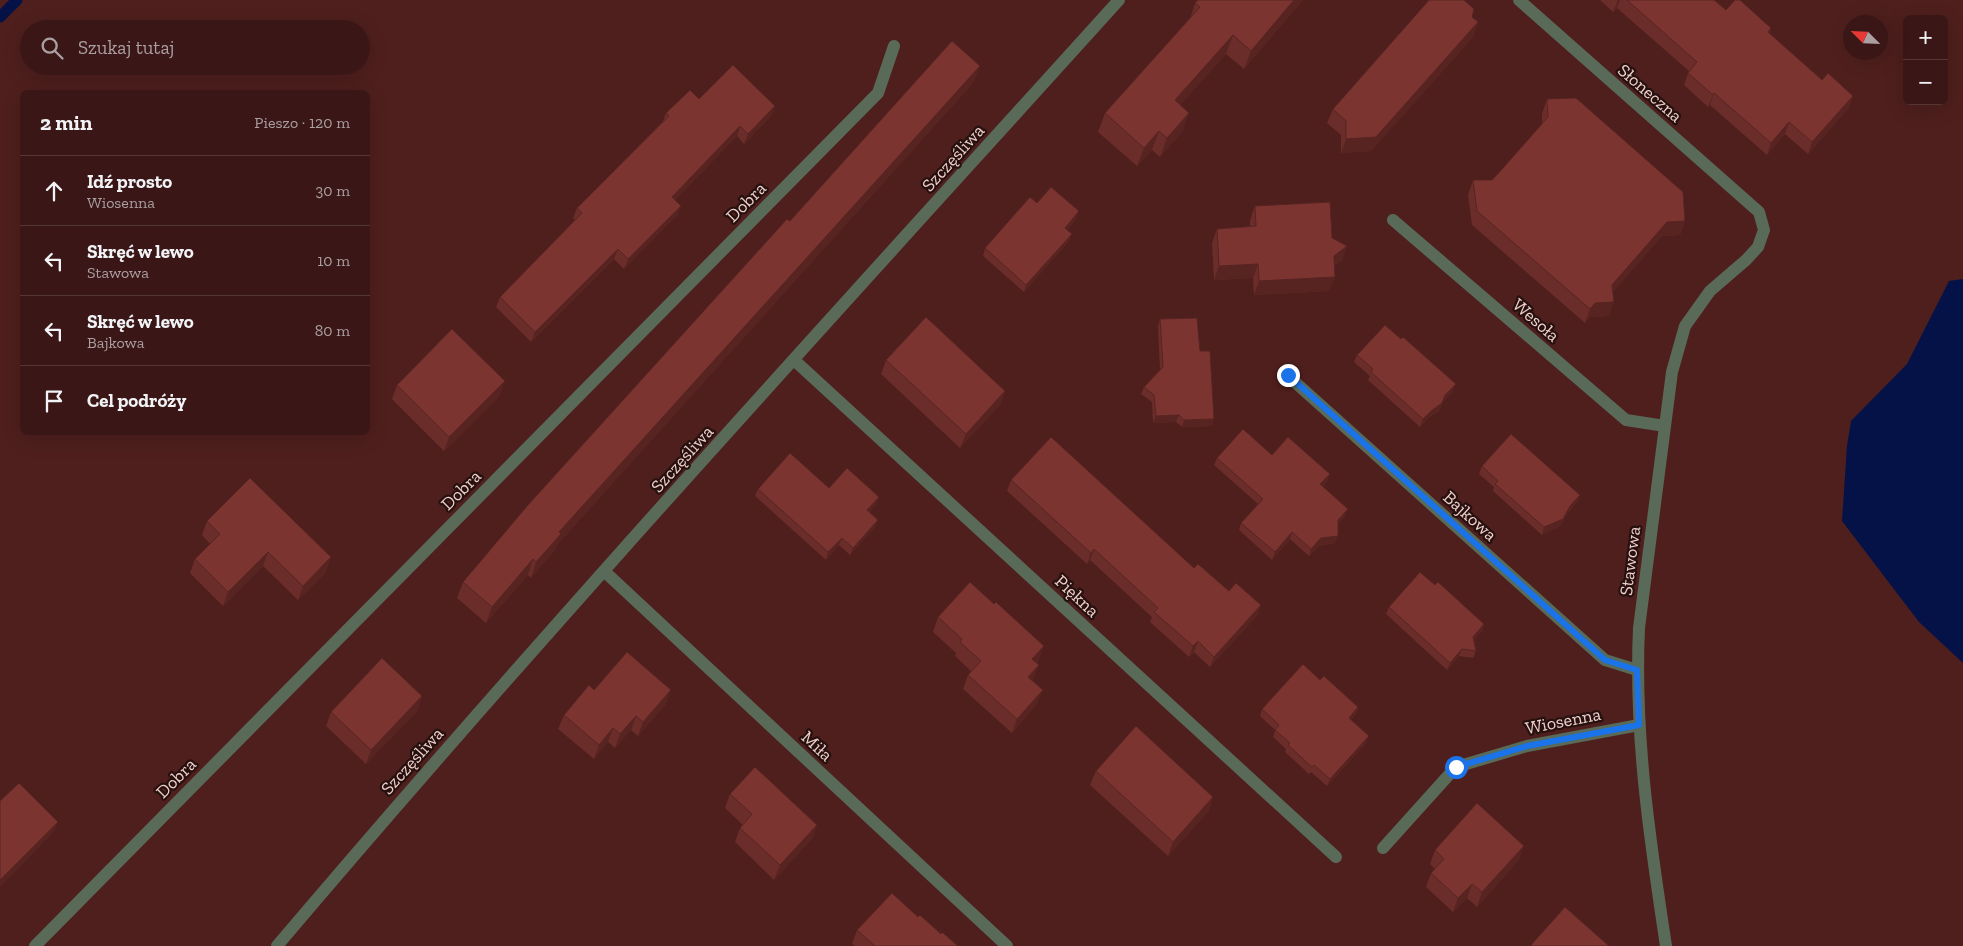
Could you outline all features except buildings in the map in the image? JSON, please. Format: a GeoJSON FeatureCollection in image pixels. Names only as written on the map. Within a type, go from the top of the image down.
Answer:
{"type":"FeatureCollection","features":[{"type":"Feature","properties":{"kind":"street","name":"Szczęśliwa"},"geometry":{"type":"LineString","coordinates":[[276,946],[388,814],[604,571],[1119,0]]}},
{"type":"Feature","properties":{"kind":"street","name":"Słoneczna"},"geometry":{"type":"LineString","coordinates":[[1519,0],[1759,212]]}},
{"type":"Feature","properties":{"kind":"street","name":"Dobra"},"geometry":{"type":"LineString","coordinates":[[35,946],[878,93],[894,46]]}},
{"type":"Feature","properties":{"kind":"street","name":"Stawowa"},"geometry":{"type":"LineString","coordinates":[[1666,946],[1650,842],[1639,725],[1637,670],[1639,628],[1672,372],[1685,326],[1710,291],[1758,247],[1764,230],[1759,212]]}},
{"type":"Feature","properties":{"kind":"street","name":"Wesoła"},"geometry":{"type":"LineString","coordinates":[[1393,220],[1626,420],[1665,426]]}},
{"type":"Feature","properties":{"kind":"street","name":"Piękna"},"geometry":{"type":"LineString","coordinates":[[794,360],[1336,857]]}},
{"type":"Feature","properties":{"kind":"street","name":"Bajkowa"},"geometry":{"type":"LineString","coordinates":[[1288,375],[1605,660],[1637,670]]}},
{"type":"Feature","properties":{"kind":"street","name":"Miła"},"geometry":{"type":"LineString","coordinates":[[604,571],[1006,946]]}},
{"type":"Feature","properties":{"kind":"street","name":"Wiosenna"},"geometry":{"type":"LineString","coordinates":[[1384,848],[1456,767],[1527,746],[1639,725]]}},
{"type":"Feature","properties":{"kind":"shaded area"},"geometry":{"type":"Polygon","coordinates":[[[1963,279],[1963,663],[1919,622],[1842,521],[1847,446],[1851,421],[1907,364],[1949,281],[1963,279]]]}},
{"type":"Feature","properties":{"kind":"waterway"},"geometry":{"type":"LineString","coordinates":[[0,17],[17,0]]}},
{"type":"Feature","properties":{"kind":"route"},"geometry":{"type":"LineString","coordinates":[[1288,375],[1605,660],[1637,670],[1639,725],[1527,746],[1456,767]]}}]}
